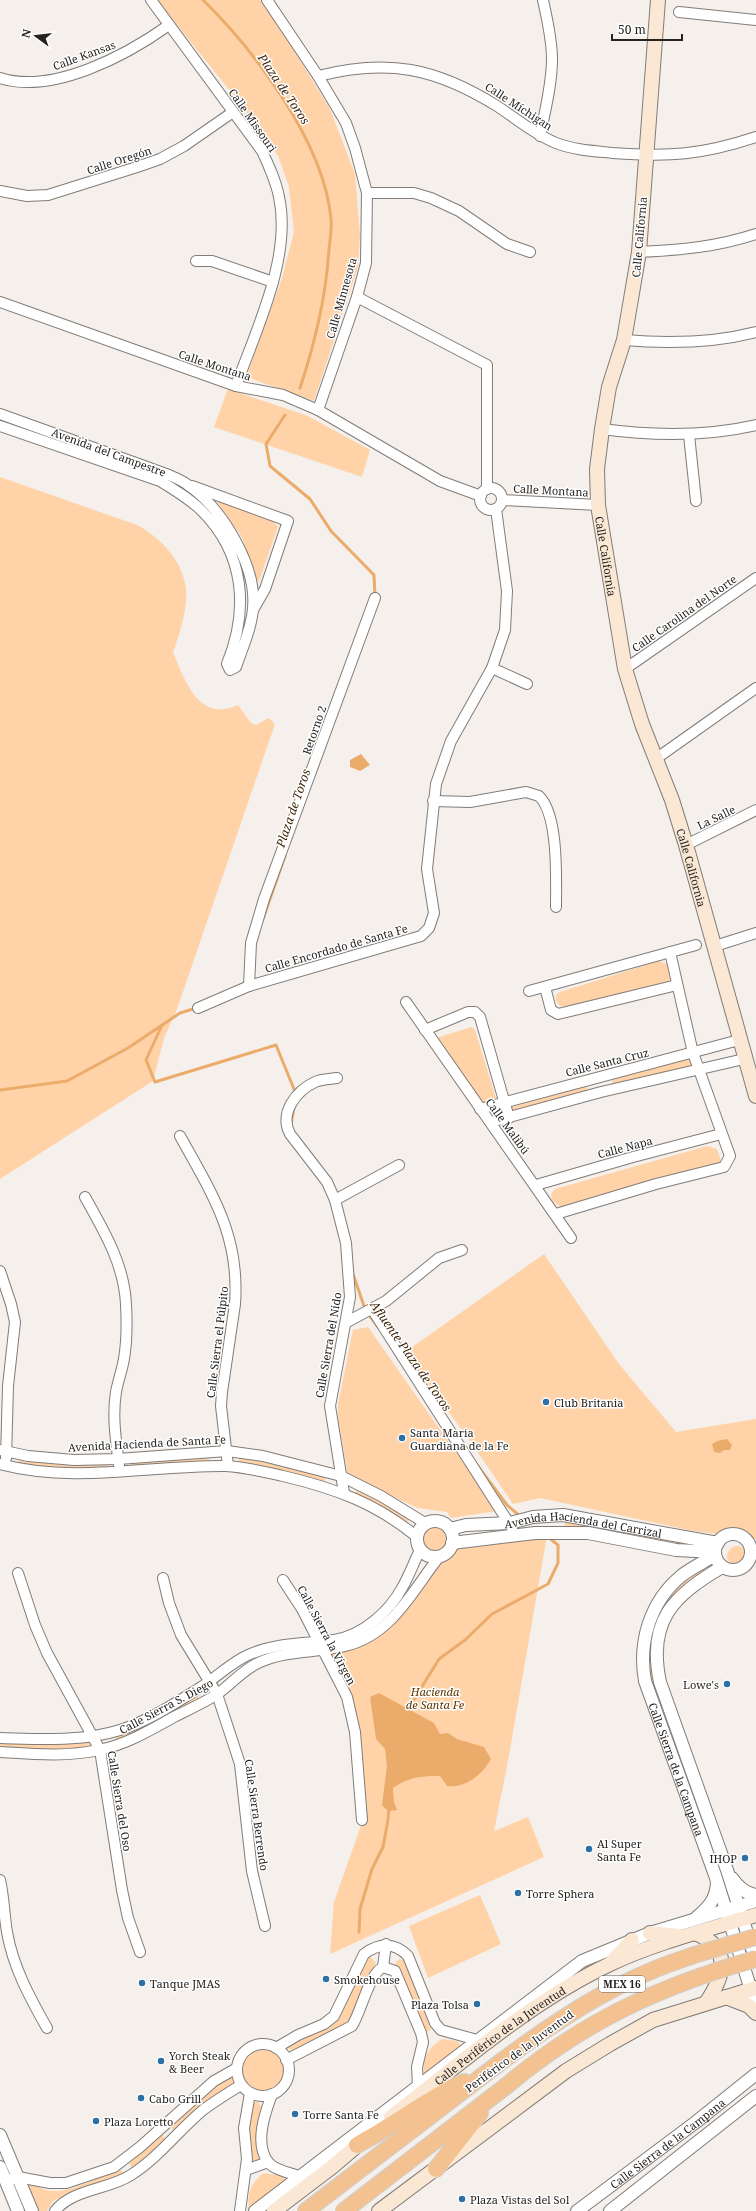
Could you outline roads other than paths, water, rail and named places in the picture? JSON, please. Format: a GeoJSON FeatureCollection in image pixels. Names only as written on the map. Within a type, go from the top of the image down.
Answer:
{"type":"FeatureCollection","features":[{"type":"Feature","properties":{"kind":"highway","name":"Periférico de la Juventud"},"geometry":{"type":"LineString","coordinates":[[306,2211],[558,2020],[634,1978],[701,1952],[756,1937]]}},
{"type":"Feature","properties":{"kind":"highway","name":"Periférico de la Juventud"},"geometry":{"type":"LineString","coordinates":[[344,2211],[535,2062],[570,2038],[636,2002],[703,1974],[756,1960]]}},
{"type":"Feature","properties":{"kind":"highway"},"geometry":{"type":"LineString","coordinates":[[357,2144],[437,2095],[497,2065]]}},
{"type":"Feature","properties":{"kind":"highway"},"geometry":{"type":"LineString","coordinates":[[436,2168],[501,2090]]}},
{"type":"Feature","properties":{"kind":"main road","name":"Calle California"},"geometry":{"type":"LineString","coordinates":[[658,0],[645,155],[639,252],[624,340],[609,387],[602,429],[597,469],[598,505],[626,669],[642,724],[657,758],[686,845],[715,946],[744,1059],[756,1096]]}},
{"type":"Feature","properties":{"kind":"main road","name":"Calle Periférico de la Juventud"},"geometry":{"type":"LineString","coordinates":[[274,2211],[332,2167],[357,2144],[520,2019],[562,1990],[610,1964],[691,1930],[739,1914]]}},
{"type":"Feature","properties":{"kind":"main road"},"geometry":{"type":"LineString","coordinates":[[650,1933],[691,1930],[704,1937],[712,1944],[721,1962],[719,1982],[706,2003]]}},
{"type":"Feature","properties":{"kind":"main road"},"geometry":{"type":"LineString","coordinates":[[610,1964],[632,1940]]}},
{"type":"Feature","properties":{"kind":"main road"},"geometry":{"type":"LineString","coordinates":[[379,2211],[566,2071],[610,2044],[653,2020],[753,1989]]}},
{"type":"Feature","properties":{"kind":"main road"},"geometry":{"type":"LineString","coordinates":[[726,1997],[748,2006],[756,2013]]}},
{"type":"Feature","properties":{"kind":"street","name":"Calle Missouri"},"geometry":{"type":"LineString","coordinates":[[151,0],[262,151],[274,177],[280,198],[282,227],[281,248],[272,282],[236,386]]}},
{"type":"Feature","properties":{"kind":"street","name":"Calle Minnesota"},"geometry":{"type":"LineString","coordinates":[[267,0],[318,76],[346,123],[355,148],[367,193],[366,263],[357,297],[318,410]]}},
{"type":"Feature","properties":{"kind":"street"},"geometry":{"type":"LineString","coordinates":[[540,136],[549,90],[552,60],[550,38],[543,0]]}},
{"type":"Feature","properties":{"kind":"street"},"geometry":{"type":"LineString","coordinates":[[679,12],[756,20]]}},
{"type":"Feature","properties":{"kind":"street","name":"Calle Kansas"},"geometry":{"type":"LineString","coordinates":[[0,78],[22,83],[41,83],[56,79],[125,53],[170,25]]}},
{"type":"Feature","properties":{"kind":"street","name":"Calle Míchigan"},"geometry":{"type":"LineString","coordinates":[[318,76],[373,66],[411,70],[452,81],[477,94],[540,136],[573,149],[645,155],[684,155],[704,152],[756,137]]}},
{"type":"Feature","properties":{"kind":"street","name":"Calle Oregón"},"geometry":{"type":"LineString","coordinates":[[0,191],[27,196],[48,195],[137,167],[160,159],[184,146],[234,112]]}},
{"type":"Feature","properties":{"kind":"street"},"geometry":{"type":"LineString","coordinates":[[367,193],[409,193],[431,198],[459,211],[507,244],[530,252]]}},
{"type":"Feature","properties":{"kind":"street"},"geometry":{"type":"LineString","coordinates":[[639,252],[692,250],[728,243],[756,234]]}},
{"type":"Feature","properties":{"kind":"street"},"geometry":{"type":"LineString","coordinates":[[196,262],[212,261],[272,282]]}},
{"type":"Feature","properties":{"kind":"street"},"geometry":{"type":"LineString","coordinates":[[357,297],[487,365],[484,492],[481,503],[485,508],[496,509],[502,500],[498,490],[484,492]]}},
{"type":"Feature","properties":{"kind":"street","name":"Calle Montana"},"geometry":{"type":"LineString","coordinates":[[0,302],[236,386],[283,395],[318,410],[440,481],[484,492]]}},
{"type":"Feature","properties":{"kind":"street"},"geometry":{"type":"LineString","coordinates":[[624,340],[658,343],[705,341],[756,332]]}},
{"type":"Feature","properties":{"kind":"street","name":"Avenida del Campestre"},"geometry":{"type":"LineString","coordinates":[[0,414],[169,475],[189,485],[288,521],[265,589],[253,609],[240,623]]}},
{"type":"Feature","properties":{"kind":"street"},"geometry":{"type":"LineString","coordinates":[[21,434],[25,423]]}},
{"type":"Feature","properties":{"kind":"street"},"geometry":{"type":"LineString","coordinates":[[602,429],[644,435],[690,435],[756,425]]}},
{"type":"Feature","properties":{"kind":"street","name":"Avenida del Campestre"},"geometry":{"type":"LineString","coordinates":[[0,426],[160,481],[183,495],[223,530],[240,586],[240,623],[227,664],[230,670],[236,667],[253,609],[253,594],[246,565],[223,530],[209,505],[189,485]]}},
{"type":"Feature","properties":{"kind":"street"},"geometry":{"type":"LineString","coordinates":[[690,435],[696,502]]}},
{"type":"Feature","properties":{"kind":"street","name":"Calle Montana"},"geometry":{"type":"LineString","coordinates":[[502,500],[598,505]]}},
{"type":"Feature","properties":{"kind":"street","name":"Calle Encordado de Santa Fe"},"geometry":{"type":"LineString","coordinates":[[198,1008],[249,986],[421,936],[425,933],[433,921],[434,913],[427,868],[436,784],[451,741],[492,668],[502,644],[507,613],[507,591],[496,509]]}},
{"type":"Feature","properties":{"kind":"street","name":"Calle Carolina del Norte"},"geometry":{"type":"LineString","coordinates":[[626,669],[756,578]]}},
{"type":"Feature","properties":{"kind":"street","name":"Retorno 2"},"geometry":{"type":"LineString","coordinates":[[249,986],[251,943],[264,899],[375,598]]}},
{"type":"Feature","properties":{"kind":"street"},"geometry":{"type":"LineString","coordinates":[[492,668],[527,684]]}},
{"type":"Feature","properties":{"kind":"street"},"geometry":{"type":"LineString","coordinates":[[657,758],[756,688]]}},
{"type":"Feature","properties":{"kind":"street"},"geometry":{"type":"LineString","coordinates":[[433,801],[470,802],[526,792],[539,796],[548,811],[555,844],[556,907]]}},
{"type":"Feature","properties":{"kind":"street","name":"La Salle"},"geometry":{"type":"LineString","coordinates":[[686,845],[755,812]]}},
{"type":"Feature","properties":{"kind":"street"},"geometry":{"type":"LineString","coordinates":[[715,946],[756,933]]}},
{"type":"Feature","properties":{"kind":"street"},"geometry":{"type":"LineString","coordinates":[[529,991],[696,945]]}},
{"type":"Feature","properties":{"kind":"street"},"geometry":{"type":"LineString","coordinates":[[556,1214],[656,1184],[724,1167],[730,1156],[693,1053],[670,952]]}},
{"type":"Feature","properties":{"kind":"street"},"geometry":{"type":"LineString","coordinates":[[545,987],[551,1010],[558,1014],[677,985]]}},
{"type":"Feature","properties":{"kind":"street","name":"Calle Malibú"},"geometry":{"type":"LineString","coordinates":[[406,1002],[480,1109],[536,1185],[571,1238]]}},
{"type":"Feature","properties":{"kind":"street","name":"Calle Malibú"},"geometry":{"type":"LineString","coordinates":[[425,1030],[468,1012],[475,1012],[480,1017],[509,1118]]}},
{"type":"Feature","properties":{"kind":"street","name":"Calle Santa Cruz"},"geometry":{"type":"LineString","coordinates":[[480,1109],[598,1076],[693,1053],[739,1040]]}},
{"type":"Feature","properties":{"kind":"street"},"geometry":{"type":"LineString","coordinates":[[491,1122],[601,1092],[744,1059]]}},
{"type":"Feature","properties":{"kind":"street"},"geometry":{"type":"LineString","coordinates":[[598,1076],[601,1092]]}},
{"type":"Feature","properties":{"kind":"street","name":"Calle Sierra del Nido"},"geometry":{"type":"LineString","coordinates":[[337,1078],[316,1082],[301,1092],[291,1103],[286,1120],[286,1127],[326,1182],[336,1200],[346,1242],[350,1277],[350,1297],[335,1370],[330,1406],[344,1494]]}},
{"type":"Feature","properties":{"kind":"street","name":"Calle Napa"},"geometry":{"type":"LineString","coordinates":[[536,1185],[633,1157],[721,1134]]}},
{"type":"Feature","properties":{"kind":"street","name":"Calle Sierra el Púlpito"},"geometry":{"type":"LineString","coordinates":[[180,1136],[219,1206],[233,1250],[236,1304],[224,1374],[221,1406],[228,1466]]}},
{"type":"Feature","properties":{"kind":"street"},"geometry":{"type":"LineString","coordinates":[[336,1200],[400,1165]]}},
{"type":"Feature","properties":{"kind":"street"},"geometry":{"type":"LineString","coordinates":[[85,1197],[115,1254],[126,1303],[127,1332],[124,1358],[116,1392],[115,1410],[120,1473]]}},
{"type":"Feature","properties":{"kind":"street"},"geometry":{"type":"LineString","coordinates":[[346,1322],[386,1301],[439,1258],[462,1250]]}},
{"type":"Feature","properties":{"kind":"street"},"geometry":{"type":"LineString","coordinates":[[0,1271],[11,1304],[15,1322],[2,1465],[56,1473],[120,1473],[228,1466],[265,1472],[309,1482],[344,1494],[395,1519],[416,1537],[420,1550],[428,1556],[439,1557],[446,1553],[452,1543],[450,1529],[439,1521],[425,1523],[419,1529],[416,1537]]}},
{"type":"Feature","properties":{"kind":"street"},"geometry":{"type":"LineString","coordinates":[[372,1309],[510,1523],[515,1536]]}},
{"type":"Feature","properties":{"kind":"street","name":"Avenida Hacienda de Santa Fe"},"geometry":{"type":"LineString","coordinates":[[3,1451],[49,1458],[118,1459],[227,1451],[263,1456],[341,1476],[381,1496],[425,1523]]}},
{"type":"Feature","properties":{"kind":"street"},"geometry":{"type":"LineString","coordinates":[[548,1515],[549,1533]]}},
{"type":"Feature","properties":{"kind":"street","name":"Avenida Hacienda del Carrizal"},"geometry":{"type":"LineString","coordinates":[[450,1529],[466,1525],[510,1523],[548,1515],[563,1515],[716,1550]]}},
{"type":"Feature","properties":{"kind":"street","name":"Avenida Hacienda del Carrizal"},"geometry":{"type":"LineString","coordinates":[[452,1543],[549,1533],[588,1533],[676,1550],[716,1550]]}},
{"type":"Feature","properties":{"kind":"street"},"geometry":{"type":"LineString","coordinates":[[732,1534],[744,1537],[753,1547],[752,1562],[740,1569],[734,1570],[722,1567],[716,1550],[727,1535],[732,1534]]}},
{"type":"Feature","properties":{"kind":"street","name":"Calle Sierra S. Diego"},"geometry":{"type":"LineString","coordinates":[[0,1752],[62,1754],[100,1750],[128,1741],[217,1694],[242,1671],[259,1662],[346,1638],[378,1617],[403,1588],[420,1550]]}},
{"type":"Feature","properties":{"kind":"street"},"geometry":{"type":"LineString","coordinates":[[676,1550],[687,1561],[686,1573]]}},
{"type":"Feature","properties":{"kind":"street","name":"Calle Sierra de la Campana"},"geometry":{"type":"LineString","coordinates":[[716,1550],[668,1588],[659,1600],[646,1629],[642,1659],[644,1674],[657,1716],[718,1882],[739,1914],[756,1960]]}},
{"type":"Feature","properties":{"kind":"street","name":"Calle Sierra S. Diego"},"geometry":{"type":"LineString","coordinates":[[0,1738],[47,1740],[94,1736],[121,1730],[154,1714],[210,1682],[244,1657],[263,1648],[320,1645],[346,1646],[370,1637],[386,1626],[398,1613],[439,1557]]}},
{"type":"Feature","properties":{"kind":"street","name":"Calle Sierra de la Campana"},"geometry":{"type":"LineString","coordinates":[[722,1567],[699,1580],[684,1592],[671,1606],[662,1626],[657,1643],[656,1663],[670,1710],[727,1870],[739,1914],[756,2006]]}},
{"type":"Feature","properties":{"kind":"street","name":"Calle Sierra del Oso"},"geometry":{"type":"LineString","coordinates":[[18,1573],[35,1625],[47,1653],[63,1684],[94,1736],[100,1750],[122,1890],[128,1918],[140,1952]]}},
{"type":"Feature","properties":{"kind":"street","name":"Calle Sierra Berrendo"},"geometry":{"type":"LineString","coordinates":[[164,1578],[169,1603],[181,1635],[217,1694],[240,1764],[252,1871],[265,1926]]}},
{"type":"Feature","properties":{"kind":"street","name":"Calle Sierra la Vírgen"},"geometry":{"type":"LineString","coordinates":[[283,1580],[302,1609],[347,1697],[356,1732],[362,1820]]}},
{"type":"Feature","properties":{"kind":"street"},"geometry":{"type":"LineString","coordinates":[[657,1716],[670,1710]]}},
{"type":"Feature","properties":{"kind":"street"},"geometry":{"type":"LineString","coordinates":[[702,1838],[714,1833]]}},
{"type":"Feature","properties":{"kind":"street"},"geometry":{"type":"LineString","coordinates":[[727,1870],[741,1888],[750,1895],[756,1895]]}},
{"type":"Feature","properties":{"kind":"street"},"geometry":{"type":"LineString","coordinates":[[0,1880],[7,1932],[14,1959],[25,1988],[47,2028]]}},
{"type":"Feature","properties":{"kind":"street"},"geometry":{"type":"LineString","coordinates":[[255,2211],[582,1961],[650,1933],[691,1930],[712,1903],[718,1882]]}},
{"type":"Feature","properties":{"kind":"street"},"geometry":{"type":"LineString","coordinates":[[739,1914],[756,1901]]}},
{"type":"Feature","properties":{"kind":"street"},"geometry":{"type":"LineString","coordinates":[[276,2048],[298,2035],[324,2024],[334,2016],[364,1954],[371,1949],[386,1944],[402,1950],[408,1956],[436,2023],[441,2030],[477,2040]]}},
{"type":"Feature","properties":{"kind":"street"},"geometry":{"type":"LineString","coordinates":[[286,2060],[352,2026],[358,2017],[375,1973],[383,1967],[386,1944]]}},
{"type":"Feature","properties":{"kind":"street"},"geometry":{"type":"LineString","coordinates":[[383,1967],[395,1971],[421,2033],[423,2042],[417,2066],[418,2086]]}},
{"type":"Feature","properties":{"kind":"street"},"geometry":{"type":"LineString","coordinates":[[12,2179],[66,2183],[114,2167],[140,2148],[214,2081],[237,2068],[244,2053],[251,2047],[259,2045],[276,2048],[286,2060],[288,2076],[284,2084],[272,2094],[263,2096],[250,2092],[241,2084],[237,2068]]}},
{"type":"Feature","properties":{"kind":"street","name":"Calle Sierra de la Campana"},"geometry":{"type":"LineString","coordinates":[[577,2211],[637,2164],[696,2122],[756,2074]]}},
{"type":"Feature","properties":{"kind":"street"},"geometry":{"type":"LineString","coordinates":[[55,2211],[59,2206],[71,2198],[130,2176],[152,2160],[202,2111],[241,2084]]}},
{"type":"Feature","properties":{"kind":"street"},"geometry":{"type":"LineString","coordinates":[[240,2211],[246,2170],[244,2128],[250,2092]]}},
{"type":"Feature","properties":{"kind":"street"},"geometry":{"type":"LineString","coordinates":[[272,2094],[262,2127],[263,2152],[268,2162],[299,2176]]}},
{"type":"Feature","properties":{"kind":"street","name":"Calle Sierra de la Campana"},"geometry":{"type":"LineString","coordinates":[[614,2208],[756,2096]]}},
{"type":"Feature","properties":{"kind":"street"},"geometry":{"type":"LineString","coordinates":[[0,2135],[12,2179],[18,2211]]}},
{"type":"Feature","properties":{"kind":"street"},"geometry":{"type":"LineString","coordinates":[[122,2161],[130,2176]]}},
{"type":"Feature","properties":{"kind":"street"},"geometry":{"type":"LineString","coordinates":[[246,2170],[268,2162]]}},
{"type":"Feature","properties":{"kind":"street"},"geometry":{"type":"LineString","coordinates":[[637,2164],[649,2181]]}},
{"type":"Feature","properties":{"kind":"street"},"geometry":{"type":"LineString","coordinates":[[0,2167],[12,2179],[32,2211]]}},
{"type":"Feature","properties":{"kind":"street"},"geometry":{"type":"LineString","coordinates":[[606,2189],[614,2208]]}},
{"type":"Feature","properties":{"kind":"waterway","name":"Plaza de Toros"},"geometry":{"type":"LineString","coordinates":[[203,0],[244,45],[284,100],[316,160],[326,190],[331,219],[328,267],[315,337],[300,388]]}},
{"type":"Feature","properties":{"kind":"waterway","name":"Plaza de Toros"},"geometry":{"type":"LineString","coordinates":[[285,415],[266,444],[270,466],[310,499],[331,531],[374,575],[375,596]]}},
{"type":"Feature","properties":{"kind":"waterway","name":"Plaza de Toros"},"geometry":{"type":"LineString","coordinates":[[263,919],[285,856]]}},
{"type":"Feature","properties":{"kind":"waterway","name":"Plaza de Toros"},"geometry":{"type":"LineString","coordinates":[[0,1090],[67,1081],[128,1048],[180,1013],[196,1008]]}},
{"type":"Feature","properties":{"kind":"waterway","name":"Afluente Plaza de Toros"},"geometry":{"type":"LineString","coordinates":[[162,1025],[146,1060],[155,1082],[276,1045],[296,1094]]}},
{"type":"Feature","properties":{"kind":"waterway","name":"Afluente Plaza de Toros"},"geometry":{"type":"LineString","coordinates":[[291,1124],[294,1108]]}},
{"type":"Feature","properties":{"kind":"waterway","name":"Afluente Plaza de Toros"},"geometry":{"type":"LineString","coordinates":[[352,1271],[365,1309],[378,1327]]}},
{"type":"Feature","properties":{"kind":"waterway","name":"Afluente Plaza de Toros"},"geometry":{"type":"LineString","coordinates":[[477,1465],[507,1505],[521,1517]]}},
{"type":"Feature","properties":{"kind":"waterway","name":"Afluente Plaza de Toros"},"geometry":{"type":"LineString","coordinates":[[407,1711],[439,1659],[465,1640],[492,1614],[548,1584],[558,1563],[558,1545],[548,1537]]}},
{"type":"Feature","properties":{"kind":"waterway","name":"Afluente Plaza de Toros"},"geometry":{"type":"LineString","coordinates":[[359,1932],[360,1909],[372,1869],[383,1847],[389,1807]]}},
{"type":"Feature","properties":{"kind":"place","name":"Club Britania"},"geometry":{"type":"Point","coordinates":[546,1402]}},
{"type":"Feature","properties":{"kind":"place","name":"Santa Maria Guardiana de la Fe"},"geometry":{"type":"Point","coordinates":[402,1438]}},
{"type":"Feature","properties":{"kind":"place","name":"Lowe's"},"geometry":{"type":"Point","coordinates":[727,1684]}},
{"type":"Feature","properties":{"kind":"place","name":"Al Super Santa Fe"},"geometry":{"type":"Point","coordinates":[589,1849]}},
{"type":"Feature","properties":{"kind":"place","name":"IHOP"},"geometry":{"type":"Point","coordinates":[745,1858]}},
{"type":"Feature","properties":{"kind":"place","name":"Torre Sphera"},"geometry":{"type":"Point","coordinates":[518,1893]}},
{"type":"Feature","properties":{"kind":"place","name":"Smokehouse"},"geometry":{"type":"Point","coordinates":[326,1979]}},
{"type":"Feature","properties":{"kind":"place","name":"Tanque JMAS"},"geometry":{"type":"Point","coordinates":[142,1983]}},
{"type":"Feature","properties":{"kind":"place","name":"Plaza Tolsa"},"geometry":{"type":"Point","coordinates":[477,2004]}},
{"type":"Feature","properties":{"kind":"place","name":"Yorch Steak & Beer"},"geometry":{"type":"Point","coordinates":[161,2061]}},
{"type":"Feature","properties":{"kind":"place","name":"Cabo Grill"},"geometry":{"type":"Point","coordinates":[141,2098]}},
{"type":"Feature","properties":{"kind":"place","name":"Torre Santa Fe"},"geometry":{"type":"Point","coordinates":[295,2114]}},
{"type":"Feature","properties":{"kind":"place","name":"Plaza Loretto"},"geometry":{"type":"Point","coordinates":[96,2121]}},
{"type":"Feature","properties":{"kind":"place","name":"Plaza Vistas del Sol"},"geometry":{"type":"Point","coordinates":[462,2199]}},
{"type":"Feature","properties":{"kind":"park label","name":"Hacienda de Santa Fe"},"geometry":{"type":"Point","coordinates":[435,1697]}}]}
